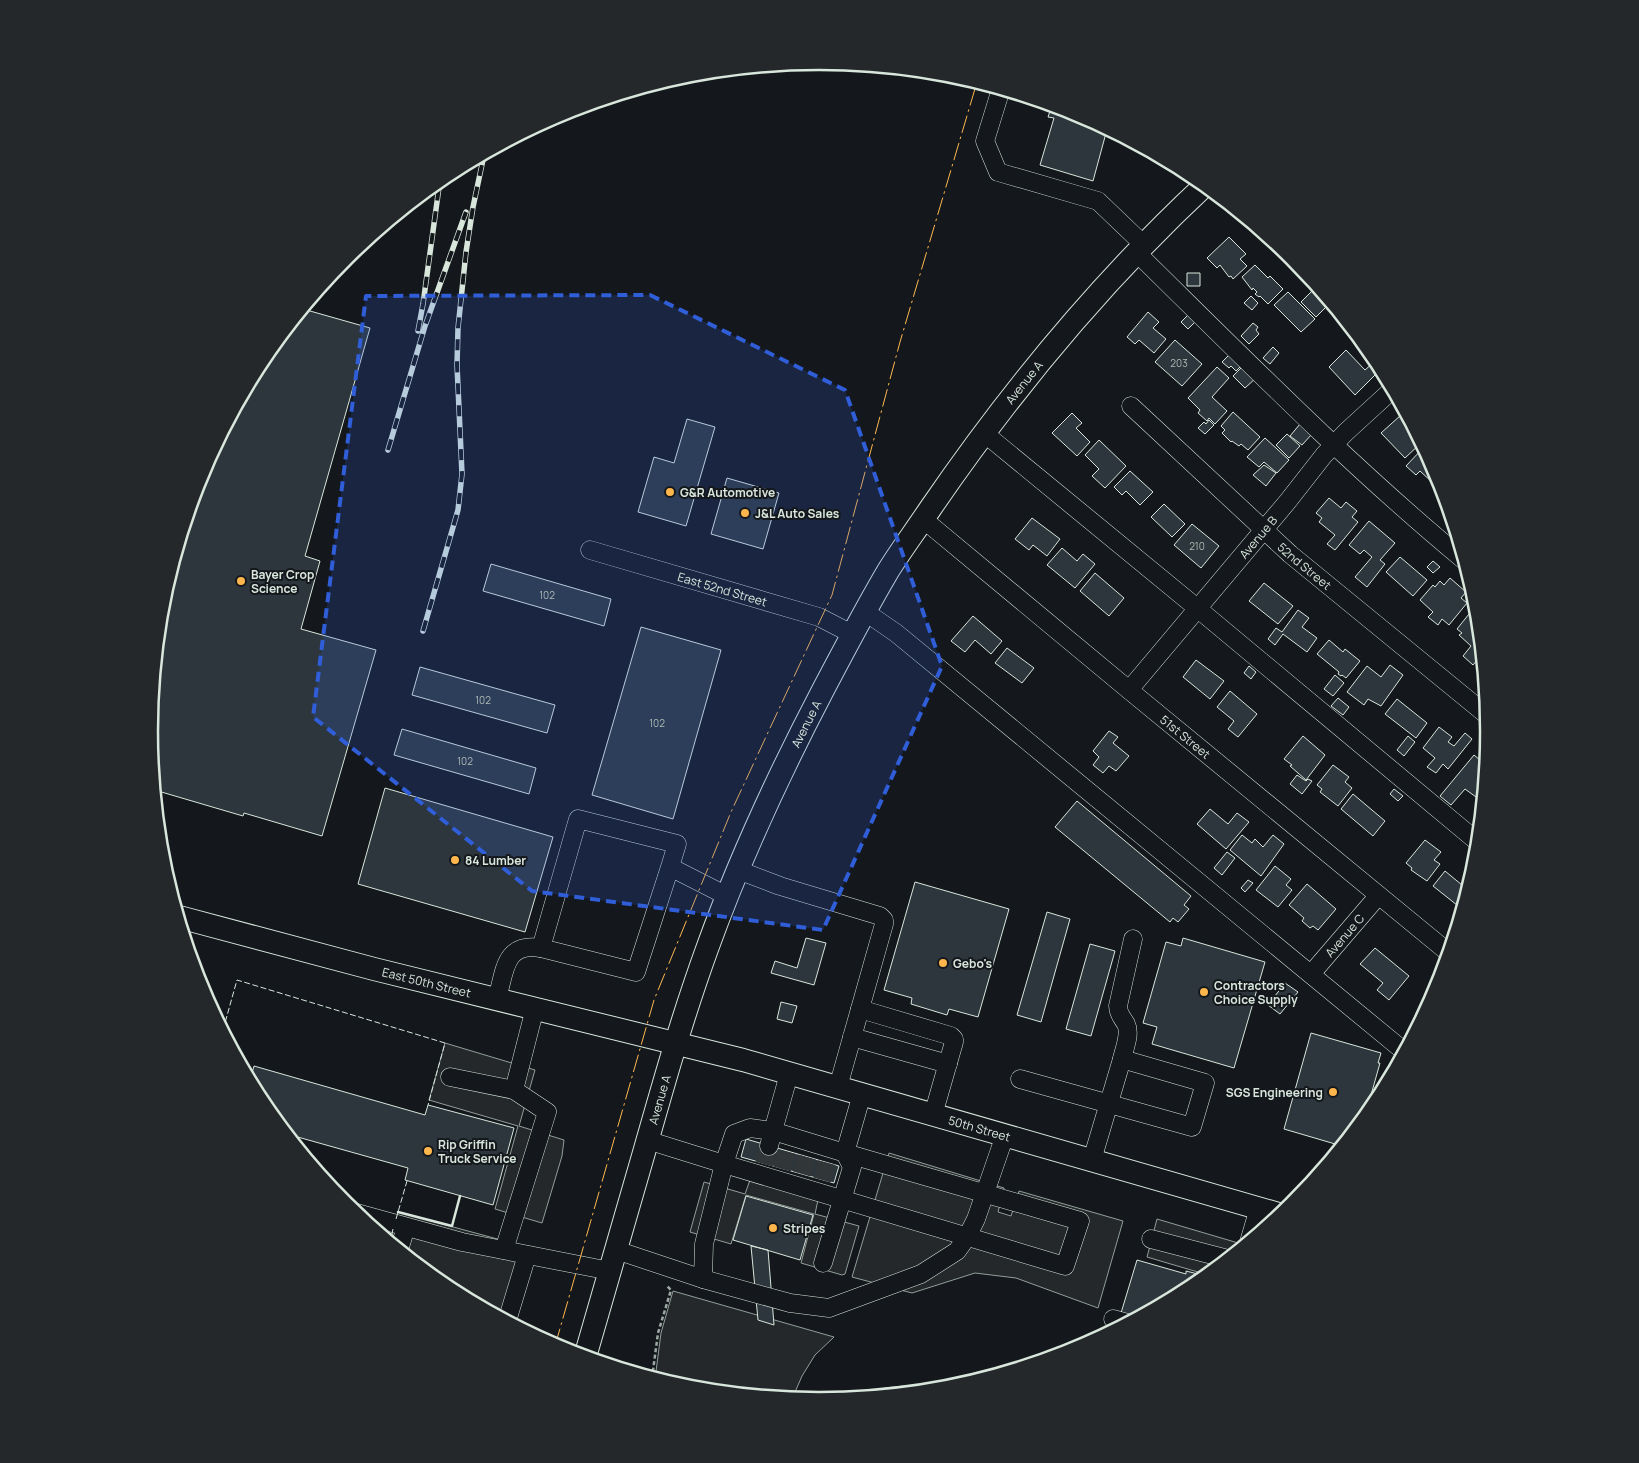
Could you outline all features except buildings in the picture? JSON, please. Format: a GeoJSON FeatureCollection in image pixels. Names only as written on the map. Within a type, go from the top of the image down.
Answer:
{"type":"FeatureCollection","features":[{"type":"Feature","properties":{"kind":"main road","name":"Avenue A"},"geometry":{"type":"LineString","coordinates":[[587,1351],[675,1043],[727,896],[782,771],[864,611],[923,519],[984,433],[1049,351],[1140,249],[1200,190]]}},
{"type":"Feature","properties":{"kind":"main road","name":"East 50th Street"},"geometry":{"type":"LineString","coordinates":[[186,919],[260,940],[675,1043]]}},
{"type":"Feature","properties":{"kind":"main road","name":"50th Street"},"geometry":{"type":"LineString","coordinates":[[675,1043],[743,1060],[1273,1212]]}},
{"type":"Feature","properties":{"kind":"street"},"geometry":{"type":"LineString","coordinates":[[998,95],[985,141],[998,172],[1098,201],[1140,249],[1334,445],[1415,520],[1456,554]]}},
{"type":"Feature","properties":{"kind":"street","name":"Avenue B"},"geometry":{"type":"LineString","coordinates":[[1129,690],[1334,445],[1388,394]]}},
{"type":"Feature","properties":{"kind":"street","name":"52nd Street"},"geometry":{"type":"LineString","coordinates":[[1132,406],[1290,554],[1480,710]]}},
{"type":"Feature","properties":{"kind":"street"},"geometry":{"type":"LineString","coordinates":[[984,433],[1472,837]]}},
{"type":"Feature","properties":{"kind":"street","name":"51st Street"},"geometry":{"type":"LineString","coordinates":[[923,519],[1444,949]]}},
{"type":"Feature","properties":{"kind":"street","name":"East 52nd Street"},"geometry":{"type":"LineString","coordinates":[[590,550],[819,617],[852,634]]}},
{"type":"Feature","properties":{"kind":"street"},"geometry":{"type":"LineString","coordinates":[[864,611],[904,639],[1400,1048]]}},
{"type":"Feature","properties":{"kind":"street"},"geometry":{"type":"LineString","coordinates":[[496,999],[508,959],[518,949],[528,946],[636,972],[677,844],[578,819],[541,948]]}},
{"type":"Feature","properties":{"kind":"street"},"geometry":{"type":"LineString","coordinates":[[670,868],[727,896]]}},
{"type":"Feature","properties":{"kind":"street"},"geometry":{"type":"LineString","coordinates":[[738,870],[780,886],[880,916],[884,920],[838,1087]]}},
{"type":"Feature","properties":{"kind":"street","name":"Avenue C"},"geometry":{"type":"LineString","coordinates":[[1311,974],[1378,896]]}},
{"type":"Feature","properties":{"kind":"street"},"geometry":{"type":"LineString","coordinates":[[1092,1160],[1122,1059],[1128,1032],[1127,1025],[1118,1013],[1118,1006],[1133,939]]}},
{"type":"Feature","properties":{"kind":"street"},"geometry":{"type":"LineString","coordinates":[[514,1090],[536,1008]]}},
{"type":"Feature","properties":{"kind":"street"},"geometry":{"type":"LineString","coordinates":[[860,1009],[954,1038],[933,1115]]}},
{"type":"Feature","properties":{"kind":"street"},"geometry":{"type":"LineString","coordinates":[[852,1036],[948,1064]]}},
{"type":"Feature","properties":{"kind":"street"},"geometry":{"type":"LineString","coordinates":[[1020,1079],[1192,1126],[1205,1083],[1122,1059]]}},
{"type":"Feature","properties":{"kind":"street"},"geometry":{"type":"LineString","coordinates":[[771,1138],[789,1074]]}},
{"type":"Feature","properties":{"kind":"street"},"geometry":{"type":"LineString","coordinates":[[450,1078],[514,1090],[548,1112],[504,1250]]}},
{"type":"Feature","properties":{"kind":"street"},"geometry":{"type":"LineString","coordinates":[[834,1154],[862,1094]]}},
{"type":"Feature","properties":{"kind":"street"},"geometry":{"type":"LineString","coordinates":[[647,1140],[724,1164],[762,1169],[781,1174],[820,1186],[842,1200],[1065,1266],[1080,1221],[834,1154],[809,1150],[771,1138],[750,1128],[734,1134],[724,1164],[704,1244],[703,1279]]}},
{"type":"Feature","properties":{"kind":"street"},"geometry":{"type":"LineString","coordinates":[[616,1250],[703,1279],[790,1303],[829,1308],[921,1274],[957,1251],[976,1219],[1005,1136]]}},
{"type":"Feature","properties":{"kind":"street"},"geometry":{"type":"LineString","coordinates":[[824,1263],[852,1167],[834,1154]]}},
{"type":"Feature","properties":{"kind":"street"},"geometry":{"type":"LineString","coordinates":[[1252,1232],[1259,1208]]}},
{"type":"Feature","properties":{"kind":"street"},"geometry":{"type":"LineString","coordinates":[[371,1217],[462,1242],[610,1271]]}},
{"type":"Feature","properties":{"kind":"street"},"geometry":{"type":"LineString","coordinates":[[401,1243],[406,1227]]}},
{"type":"Feature","properties":{"kind":"street"},"geometry":{"type":"LineString","coordinates":[[1151,1239],[1221,1257]]}},
{"type":"Feature","properties":{"kind":"street"},"geometry":{"type":"LineString","coordinates":[[509,1315],[527,1255]]}},
{"type":"Feature","properties":{"kind":"path"},"geometry":{"type":"LineString","coordinates":[[653,1371],[658,1333],[671,1290],[666,1285]]}},
{"type":"Feature","properties":{"kind":"highlighted area"},"geometry":{"type":"Polygon","coordinates":[[[650,295],[845,390],[942,666],[823,930],[532,891],[313,717],[366,296],[650,295]]]}},
{"type":"Feature","properties":{"kind":"shaded area"},"geometry":{"type":"Polygon","coordinates":[[[445,1043],[535,1070],[519,1126],[564,1140],[562,1156],[542,1223],[495,1209],[518,1126],[429,1100],[445,1043]]]}},
{"type":"Feature","properties":{"kind":"shaded area"},"geometry":{"type":"Polygon","coordinates":[[[889,1153],[1004,1188],[998,1212],[1011,1216],[1019,1191],[1123,1221],[1098,1308],[1016,1278],[975,1273],[912,1293],[852,1277],[889,1153]]]}},
{"type":"Feature","properties":{"kind":"shaded area"},"geometry":{"type":"Polygon","coordinates":[[[750,1180],[818,1200],[815,1214],[859,1226],[845,1274],[842,1275],[801,1263],[814,1214],[746,1195],[731,1244],[690,1232],[704,1182],[745,1194],[750,1180]]]}},
{"type":"Feature","properties":{"kind":"shaded area"},"geometry":{"type":"Polygon","coordinates":[[[398,1212],[538,1250],[515,1318],[452,1282],[392,1236],[398,1212]]]}},
{"type":"Feature","properties":{"kind":"shaded area"},"geometry":{"type":"Polygon","coordinates":[[[1157,1219],[1238,1243],[1200,1273],[1147,1257],[1157,1219]]]}},
{"type":"Feature","properties":{"kind":"shaded area"},"geometry":{"type":"Polygon","coordinates":[[[673,1291],[834,1337],[815,1355],[795,1392],[776,1392],[690,1380],[656,1372],[661,1333],[673,1291]]]}},
{"type":"Feature","properties":{"kind":"shaded area"},"geometry":{"type":"Polygon","coordinates":[[[903,1386],[910,1386],[882,1390],[903,1386]]]}},
{"type":"Feature","properties":{"kind":"tunnel"},"geometry":{"type":"LineString","coordinates":[[764,1164],[769,1146]]}},
{"type":"Feature","properties":{"kind":"tunnel"},"geometry":{"type":"LineString","coordinates":[[782,1169],[787,1151]]}},
{"type":"Feature","properties":{"kind":"tunnel"},"geometry":{"type":"LineString","coordinates":[[802,1174],[807,1157]]}},
{"type":"Feature","properties":{"kind":"tunnel"},"geometry":{"type":"LineString","coordinates":[[822,1180],[827,1162]]}},
{"type":"Feature","properties":{"kind":"railway"},"geometry":{"type":"LineString","coordinates":[[423,631],[458,510],[462,474],[457,365],[458,328],[466,252],[482,163]]}},
{"type":"Feature","properties":{"kind":"railway"},"geometry":{"type":"LineString","coordinates":[[418,331],[438,191]]}},
{"type":"Feature","properties":{"kind":"railway"},"geometry":{"type":"LineString","coordinates":[[388,450],[425,326],[466,212]]}},
{"type":"Feature","properties":{"kind":"fence"},"geometry":{"type":"LineString","coordinates":[[225,1022],[237,980],[445,1043],[428,1105]]}},
{"type":"Feature","properties":{"kind":"fence"},"geometry":{"type":"LineString","coordinates":[[396,1219],[407,1181]]}},
{"type":"Feature","properties":{"kind":"fence"},"geometry":{"type":"LineString","coordinates":[[391,1236],[393,1229]]}},
{"type":"Feature","properties":{"kind":"wall"},"geometry":{"type":"LineString","coordinates":[[398,1212],[452,1226],[460,1196]]}},
{"type":"Feature","properties":{"kind":"power"},"geometry":{"type":"LineString","coordinates":[[557,1339],[654,1000],[731,812],[832,595],[900,342],[975,89]]}},
{"type":"Feature","properties":{"kind":"place","name":"G&R Automotive"},"geometry":{"type":"Point","coordinates":[670,492]}},
{"type":"Feature","properties":{"kind":"place","name":"J&L Auto Sales"},"geometry":{"type":"Point","coordinates":[745,513]}},
{"type":"Feature","properties":{"kind":"place","name":"Bayer Crop Science"},"geometry":{"type":"Point","coordinates":[241,581]}},
{"type":"Feature","properties":{"kind":"place","name":"84 Lumber"},"geometry":{"type":"Point","coordinates":[455,860]}},
{"type":"Feature","properties":{"kind":"place","name":"Gebo's"},"geometry":{"type":"Point","coordinates":[943,963]}},
{"type":"Feature","properties":{"kind":"place","name":"Contractors Choice Supply"},"geometry":{"type":"Point","coordinates":[1204,992]}},
{"type":"Feature","properties":{"kind":"place","name":"SGS Engineering"},"geometry":{"type":"Point","coordinates":[1333,1092]}},
{"type":"Feature","properties":{"kind":"place","name":"Rip Griffin Truck Service"},"geometry":{"type":"Point","coordinates":[428,1151]}},
{"type":"Feature","properties":{"kind":"place","name":"Stripes"},"geometry":{"type":"Point","coordinates":[773,1228]}}]}
